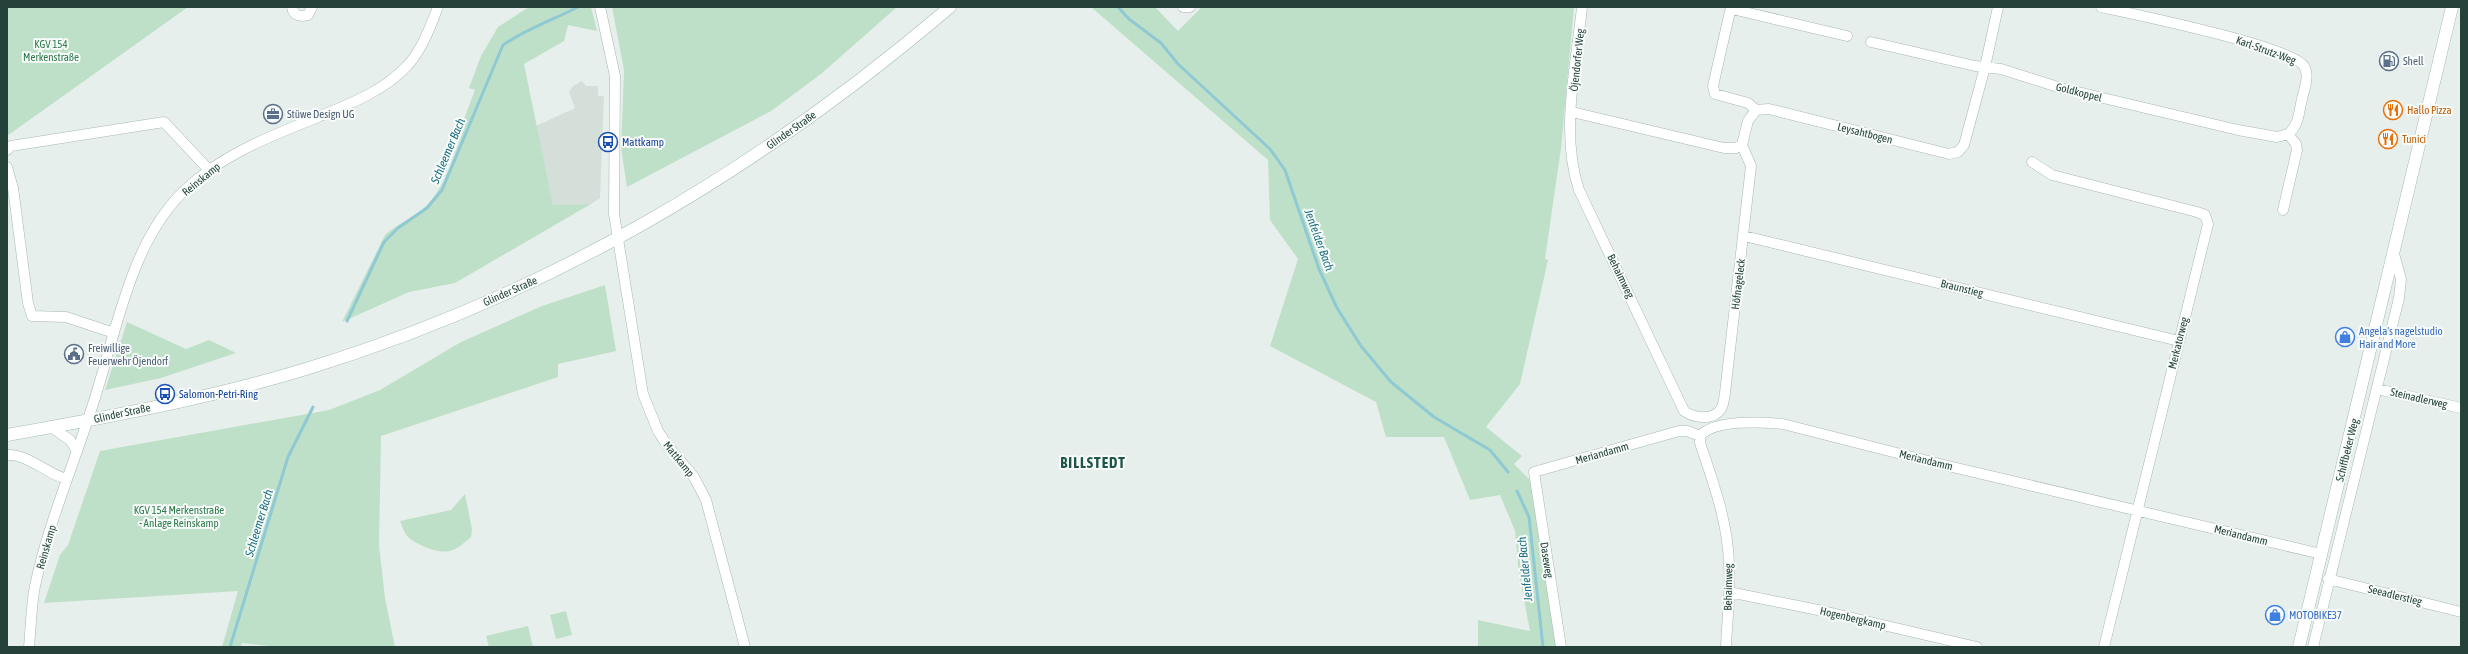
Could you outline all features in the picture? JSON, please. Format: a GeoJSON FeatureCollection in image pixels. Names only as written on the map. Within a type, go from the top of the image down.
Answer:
{"type":"FeatureCollection","features":[{"type":"Feature","properties":{"kind":"main road","name":"Glinder Straße"},"geometry":{"type":"LineString","coordinates":[[7,435],[87,421],[244,386],[361,351],[498,297],[617,239],[706,188],[800,125],[875,69],[950,7]]}},
{"type":"Feature","properties":{"kind":"main road","name":"Schiffbeker Weg"},"geometry":{"type":"LineString","coordinates":[[2299,647],[2448,30],[2452,7]]}},
{"type":"Feature","properties":{"kind":"main road","name":"Schiffbeker Weg"},"geometry":{"type":"LineString","coordinates":[[2448,30],[2459,7]]}},
{"type":"Feature","properties":{"kind":"street"},"geometry":{"type":"LineString","coordinates":[[292,7],[296,15],[302,17],[308,15],[312,7]]}},
{"type":"Feature","properties":{"kind":"street","name":"Reinskamp"},"geometry":{"type":"LineString","coordinates":[[29,647],[34,587],[67,479],[131,281],[146,244],[163,214],[186,189],[209,170],[234,154],[358,101],[379,89],[399,74],[418,53],[438,7]]}},
{"type":"Feature","properties":{"kind":"street","name":"Mattkamp"},"geometry":{"type":"LineString","coordinates":[[600,7],[615,76],[614,201],[617,239],[645,400],[663,438],[694,477],[706,500],[745,647]]}},
{"type":"Feature","properties":{"kind":"street"},"geometry":{"type":"LineString","coordinates":[[1183,7],[1190,7]]}},
{"type":"Feature","properties":{"kind":"street","name":"Öjendorfer Weg"},"geometry":{"type":"LineString","coordinates":[[1572,112],[1582,7]]}},
{"type":"Feature","properties":{"kind":"street"},"geometry":{"type":"LineString","coordinates":[[1731,7],[1732,9],[1847,36]]}},
{"type":"Feature","properties":{"kind":"street","name":"Leysahtbogen"},"geometry":{"type":"LineString","coordinates":[[1731,7],[1713,91],[1721,97],[1748,103],[1756,110],[1769,109],[1949,154],[1958,152],[1964,145],[1985,66],[1998,7]]}},
{"type":"Feature","properties":{"kind":"street","name":"Karl-Strutz-Weg"},"geometry":{"type":"LineString","coordinates":[[2101,7],[2232,37],[2300,62],[2304,66],[2307,76],[2296,124],[2288,134]]}},
{"type":"Feature","properties":{"kind":"street","name":"Goldkoppel"},"geometry":{"type":"LineString","coordinates":[[1871,42],[2001,69],[2061,88],[2238,130],[2277,137],[2288,134]]}},
{"type":"Feature","properties":{"kind":"street"},"geometry":{"type":"LineString","coordinates":[[1572,112],[1724,148],[1736,148],[1742,145],[1748,121],[1756,110]]}},
{"type":"Feature","properties":{"kind":"street","name":"Behaimweg"},"geometry":{"type":"LineString","coordinates":[[1572,112],[1569,133],[1570,151],[1579,190],[1684,411],[1695,417],[1709,416]]}},
{"type":"Feature","properties":{"kind":"street"},"geometry":{"type":"LineString","coordinates":[[7,150],[11,146],[164,122],[209,170]]}},
{"type":"Feature","properties":{"kind":"street"},"geometry":{"type":"LineString","coordinates":[[2283,210],[2297,150],[2296,144],[2288,134]]}},
{"type":"Feature","properties":{"kind":"street","name":"Höfnageleck"},"geometry":{"type":"LineString","coordinates":[[1709,416],[1719,411],[1724,399],[1744,236],[1751,166],[1742,145]]}},
{"type":"Feature","properties":{"kind":"street","name":"Merkatorweg"},"geometry":{"type":"LineString","coordinates":[[2032,162],[2052,175],[2205,215],[2208,224],[2104,647]]}},
{"type":"Feature","properties":{"kind":"street"},"geometry":{"type":"LineString","coordinates":[[7,167],[12,188],[28,303],[32,316],[66,317],[114,333]]}},
{"type":"Feature","properties":{"kind":"street","name":"Braunstieg"},"geometry":{"type":"LineString","coordinates":[[1744,236],[2179,341]]}},
{"type":"Feature","properties":{"kind":"street","name":"Schiffbeker Weg"},"geometry":{"type":"LineString","coordinates":[[2313,647],[2328,579],[2399,298],[2401,279],[2394,254]]}},
{"type":"Feature","properties":{"kind":"street","name":"Steinadlerweg"},"geometry":{"type":"LineString","coordinates":[[2377,389],[2461,408]]}},
{"type":"Feature","properties":{"kind":"street","name":"Meriandamm"},"geometry":{"type":"LineString","coordinates":[[1534,472],[1679,432],[1687,431],[1700,436],[1704,430],[1726,425],[1760,422],[1783,424],[1936,463],[2138,509],[2321,554]]}},
{"type":"Feature","properties":{"kind":"street"},"geometry":{"type":"LineString","coordinates":[[51,427],[70,440],[76,450]]}},
{"type":"Feature","properties":{"kind":"street","name":"Behaimweg"},"geometry":{"type":"LineString","coordinates":[[1700,436],[1700,443],[1716,490],[1725,526],[1730,564],[1726,647]]}},
{"type":"Feature","properties":{"kind":"street"},"geometry":{"type":"LineString","coordinates":[[7,455],[30,462],[55,476],[67,479]]}},
{"type":"Feature","properties":{"kind":"street","name":"Daseweg"},"geometry":{"type":"LineString","coordinates":[[1534,472],[1561,647]]}},
{"type":"Feature","properties":{"kind":"street","name":"Seeadlerstieg"},"geometry":{"type":"LineString","coordinates":[[2328,579],[2461,612]]}},
{"type":"Feature","properties":{"kind":"street","name":"Hogenbergkamp"},"geometry":{"type":"LineString","coordinates":[[1729,592],[1823,611],[1977,647]]}},
{"type":"Feature","properties":{"kind":"shaded area"},"geometry":{"type":"Polygon","coordinates":[[[582,81],[586,86],[598,86],[598,96],[604,96],[600,198],[591,204],[553,206],[536,126],[575,108],[569,92],[573,86],[582,81]]]}},
{"type":"Feature","properties":{"kind":"green space","name":"KGV 154 Merkenstraße"},"geometry":{"type":"Polygon","coordinates":[[[7,7],[188,7],[7,136],[7,7]]]}},
{"type":"Feature","properties":{"kind":"green space"},"geometry":{"type":"Polygon","coordinates":[[[529,7],[591,7],[597,31],[568,25],[564,41],[524,64],[553,205],[591,204],[455,283],[409,292],[342,322],[385,235],[423,209],[440,188],[464,129],[461,127],[475,90],[469,88],[481,56],[498,27],[529,7]]]}},
{"type":"Feature","properties":{"kind":"green space"},"geometry":{"type":"Polygon","coordinates":[[[612,7],[897,7],[821,74],[771,111],[627,187],[621,148],[624,70],[612,7]]]}},
{"type":"Feature","properties":{"kind":"green space"},"geometry":{"type":"Polygon","coordinates":[[[1091,7],[1155,7],[1178,31],[1202,7],[1574,7],[1561,148],[1545,259],[1548,260],[1520,384],[1486,427],[1522,456],[1514,464],[1533,483],[1557,647],[1478,647],[1478,620],[1530,631],[1519,574],[1515,531],[1500,495],[1470,500],[1444,437],[1386,437],[1376,402],[1270,346],[1298,259],[1270,220],[1268,160],[1091,7]]]}},
{"type":"Feature","properties":{"kind":"green space","name":"KGV 154 Merkenstraße - Anlage Reinskamp"},"geometry":{"type":"Polygon","coordinates":[[[605,285],[616,351],[558,364],[558,377],[381,436],[379,545],[385,598],[395,647],[278,647],[242,643],[240,647],[222,647],[238,591],[44,603],[60,555],[68,545],[100,451],[329,410],[380,390],[461,342],[542,306],[605,285]]]}},
{"type":"Feature","properties":{"kind":"green space"},"geometry":{"type":"Polygon","coordinates":[[[127,322],[186,349],[209,340],[236,353],[161,378],[105,390],[127,322]]]}},
{"type":"Feature","properties":{"kind":"green space"},"geometry":{"type":"Polygon","coordinates":[[[465,494],[472,529],[471,537],[456,549],[445,552],[433,550],[421,545],[407,536],[400,521],[451,510],[465,494]]]}},
{"type":"Feature","properties":{"kind":"green space"},"geometry":{"type":"Polygon","coordinates":[[[566,611],[572,635],[556,639],[550,615],[566,611]]]}},
{"type":"Feature","properties":{"kind":"green space"},"geometry":{"type":"Polygon","coordinates":[[[528,626],[533,647],[489,647],[486,636],[528,626]]]}},
{"type":"Feature","properties":{"kind":"waterway","name":"Schleemer Bach"},"geometry":{"type":"LineString","coordinates":[[347,321],[384,242],[398,228],[427,208],[442,190],[503,45],[530,29],[578,7]]}},
{"type":"Feature","properties":{"kind":"waterway","name":"Jenfelder Bach"},"geometry":{"type":"LineString","coordinates":[[1118,7],[1129,19],[1161,43],[1178,64],[1270,149],[1285,170],[1319,269],[1337,308],[1361,346],[1391,382],[1434,417],[1490,450],[1508,472]]}},
{"type":"Feature","properties":{"kind":"waterway","name":"Schleemer Bach"},"geometry":{"type":"LineString","coordinates":[[230,647],[288,457],[313,407]]}},
{"type":"Feature","properties":{"kind":"waterway","name":"Jenfelder Bach"},"geometry":{"type":"LineString","coordinates":[[1517,491],[1529,517],[1543,647]]}},
{"type":"Feature","properties":{"kind":"place","name":"Shell"},"geometry":{"type":"Point","coordinates":[2389,61]}},
{"type":"Feature","properties":{"kind":"place","name":"Hallo Pizza"},"geometry":{"type":"Point","coordinates":[2393,110]}},
{"type":"Feature","properties":{"kind":"place","name":"Stüwe Design UG"},"geometry":{"type":"Point","coordinates":[273,114]}},
{"type":"Feature","properties":{"kind":"place","name":"Tunici"},"geometry":{"type":"Point","coordinates":[2388,139]}},
{"type":"Feature","properties":{"kind":"place","name":"Mattkamp"},"geometry":{"type":"Point","coordinates":[608,142]}},
{"type":"Feature","properties":{"kind":"place","name":"Angela's nagelstudio Hair and More"},"geometry":{"type":"Point","coordinates":[2345,337]}},
{"type":"Feature","properties":{"kind":"place","name":"Freiwillige Feuerwehr Öjendorf"},"geometry":{"type":"Point","coordinates":[74,354]}},
{"type":"Feature","properties":{"kind":"place","name":"Salomon-Petri-Ring"},"geometry":{"type":"Point","coordinates":[165,394]}},
{"type":"Feature","properties":{"kind":"place","name":"MOTOBIKE37"},"geometry":{"type":"Point","coordinates":[2275,615]}},
{"type":"Feature","properties":{"kind":"district","name":"BILLSTEDT"},"geometry":{"type":"Point","coordinates":[1093,462]}}]}
